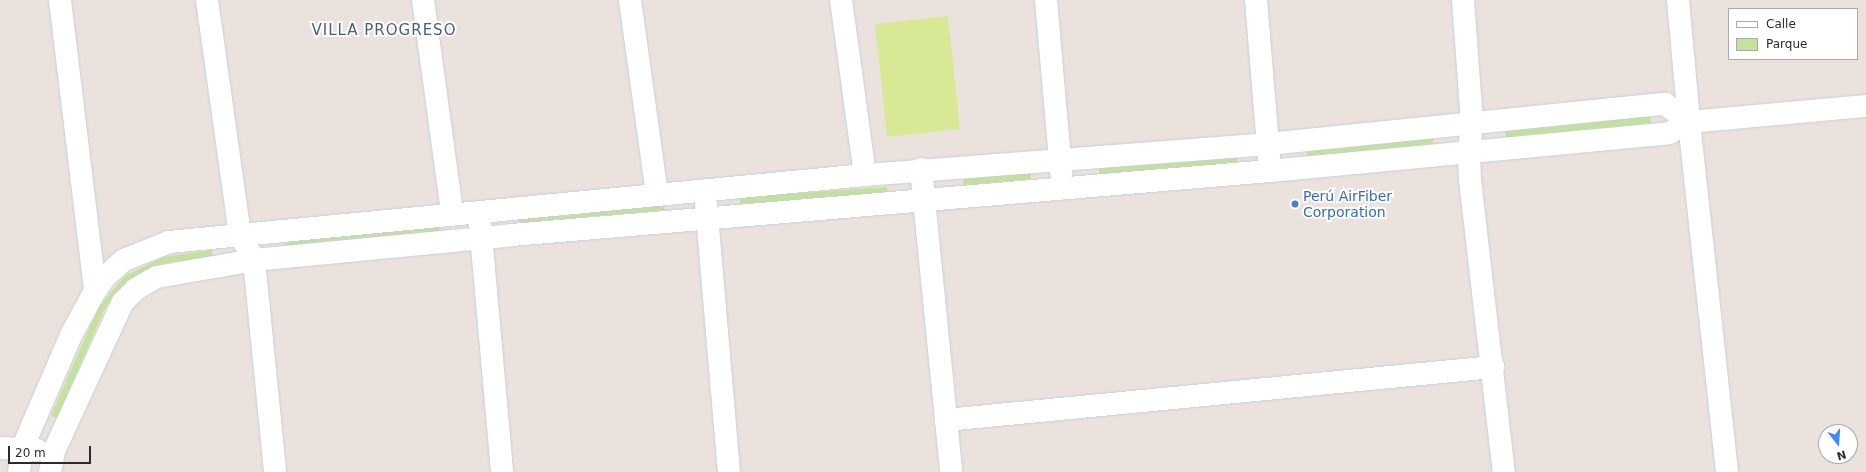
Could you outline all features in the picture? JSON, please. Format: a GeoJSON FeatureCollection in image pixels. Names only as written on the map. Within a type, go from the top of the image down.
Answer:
{"type":"FeatureCollection","features":[{"type":"Feature","properties":{"kind":"street"},"geometry":{"type":"LineString","coordinates":[[60,0],[95,291]]}},
{"type":"Feature","properties":{"kind":"street"},"geometry":{"type":"LineString","coordinates":[[207,0],[240,234],[254,260],[275,472]]}},
{"type":"Feature","properties":{"kind":"street"},"geometry":{"type":"LineString","coordinates":[[423,0],[452,213]]}},
{"type":"Feature","properties":{"kind":"street"},"geometry":{"type":"LineString","coordinates":[[630,0],[657,194]]}},
{"type":"Feature","properties":{"kind":"street"},"geometry":{"type":"LineString","coordinates":[[841,0],[865,175]]}},
{"type":"Feature","properties":{"kind":"street"},"geometry":{"type":"LineString","coordinates":[[1046,0],[1062,188]]}},
{"type":"Feature","properties":{"kind":"street"},"geometry":{"type":"LineString","coordinates":[[1256,0],[1270,172]]}},
{"type":"Feature","properties":{"kind":"street"},"geometry":{"type":"LineString","coordinates":[[1463,0],[1472,123],[1469,153],[1470,180],[1493,367],[1504,472]]}},
{"type":"Feature","properties":{"kind":"street"},"geometry":{"type":"LineString","coordinates":[[1678,0],[1689,122],[1727,472]]}},
{"type":"Feature","properties":{"kind":"street"},"geometry":{"type":"LineString","coordinates":[[19,472],[22,449],[71,335],[95,291],[105,276],[124,260],[143,250],[169,242],[452,213],[921,169],[1268,144],[1665,104],[1689,122]]}},
{"type":"Feature","properties":{"kind":"street"},"geometry":{"type":"LineString","coordinates":[[50,472],[54,451],[123,302],[136,289],[157,277],[254,260],[707,218],[1270,172],[1469,153],[1669,133],[1689,122],[1866,106]]}},
{"type":"Feature","properties":{"kind":"street"},"geometry":{"type":"LineString","coordinates":[[921,169],[951,472]]}},
{"type":"Feature","properties":{"kind":"street"},"geometry":{"type":"LineString","coordinates":[[705,190],[729,472]]}},
{"type":"Feature","properties":{"kind":"street"},"geometry":{"type":"LineString","coordinates":[[479,211],[502,472]]}},
{"type":"Feature","properties":{"kind":"street"},"geometry":{"type":"LineString","coordinates":[[946,420],[1493,367]]}},
{"type":"Feature","properties":{"kind":"street"},"geometry":{"type":"LineString","coordinates":[[0,448],[54,451]]}},
{"type":"Feature","properties":{"kind":"green space"},"geometry":{"type":"Polygon","coordinates":[[[948,16],[960,129],[887,137],[875,24],[948,16]]]}},
{"type":"Feature","properties":{"kind":"green space"},"geometry":{"type":"Polygon","coordinates":[[[1650,116],[1651,124],[1506,138],[1505,130],[1650,116]]]}},
{"type":"Feature","properties":{"kind":"green space"},"geometry":{"type":"Polygon","coordinates":[[[1433,138],[1433,145],[1307,156],[1306,149],[1433,138]]]}},
{"type":"Feature","properties":{"kind":"green space"},"geometry":{"type":"Polygon","coordinates":[[[1237,155],[1238,163],[1099,176],[1099,168],[1237,155]]]}},
{"type":"Feature","properties":{"kind":"green space"},"geometry":{"type":"Polygon","coordinates":[[[1031,172],[1031,179],[963,186],[963,179],[1031,172]]]}},
{"type":"Feature","properties":{"kind":"green space"},"geometry":{"type":"Polygon","coordinates":[[[887,187],[887,194],[740,204],[740,197],[887,187]]]}},
{"type":"Feature","properties":{"kind":"green space"},"geometry":{"type":"Polygon","coordinates":[[[664,203],[665,210],[519,223],[519,216],[664,203]]]}},
{"type":"Feature","properties":{"kind":"green space"},"geometry":{"type":"Polygon","coordinates":[[[439,224],[440,232],[285,247],[284,240],[439,224]]]}},
{"type":"Feature","properties":{"kind":"green space"},"geometry":{"type":"Polygon","coordinates":[[[212,250],[212,256],[166,263],[143,272],[129,280],[115,294],[104,310],[57,418],[51,416],[98,308],[125,276],[163,257],[212,250]]]}},
{"type":"Feature","properties":{"kind":"place","name":"Perú AirFiber Corporation"},"geometry":{"type":"Point","coordinates":[1295,204]}},
{"type":"Feature","properties":{"kind":"district","name":"VILLA PROGRESO"},"geometry":{"type":"Point","coordinates":[384,31]}}]}
